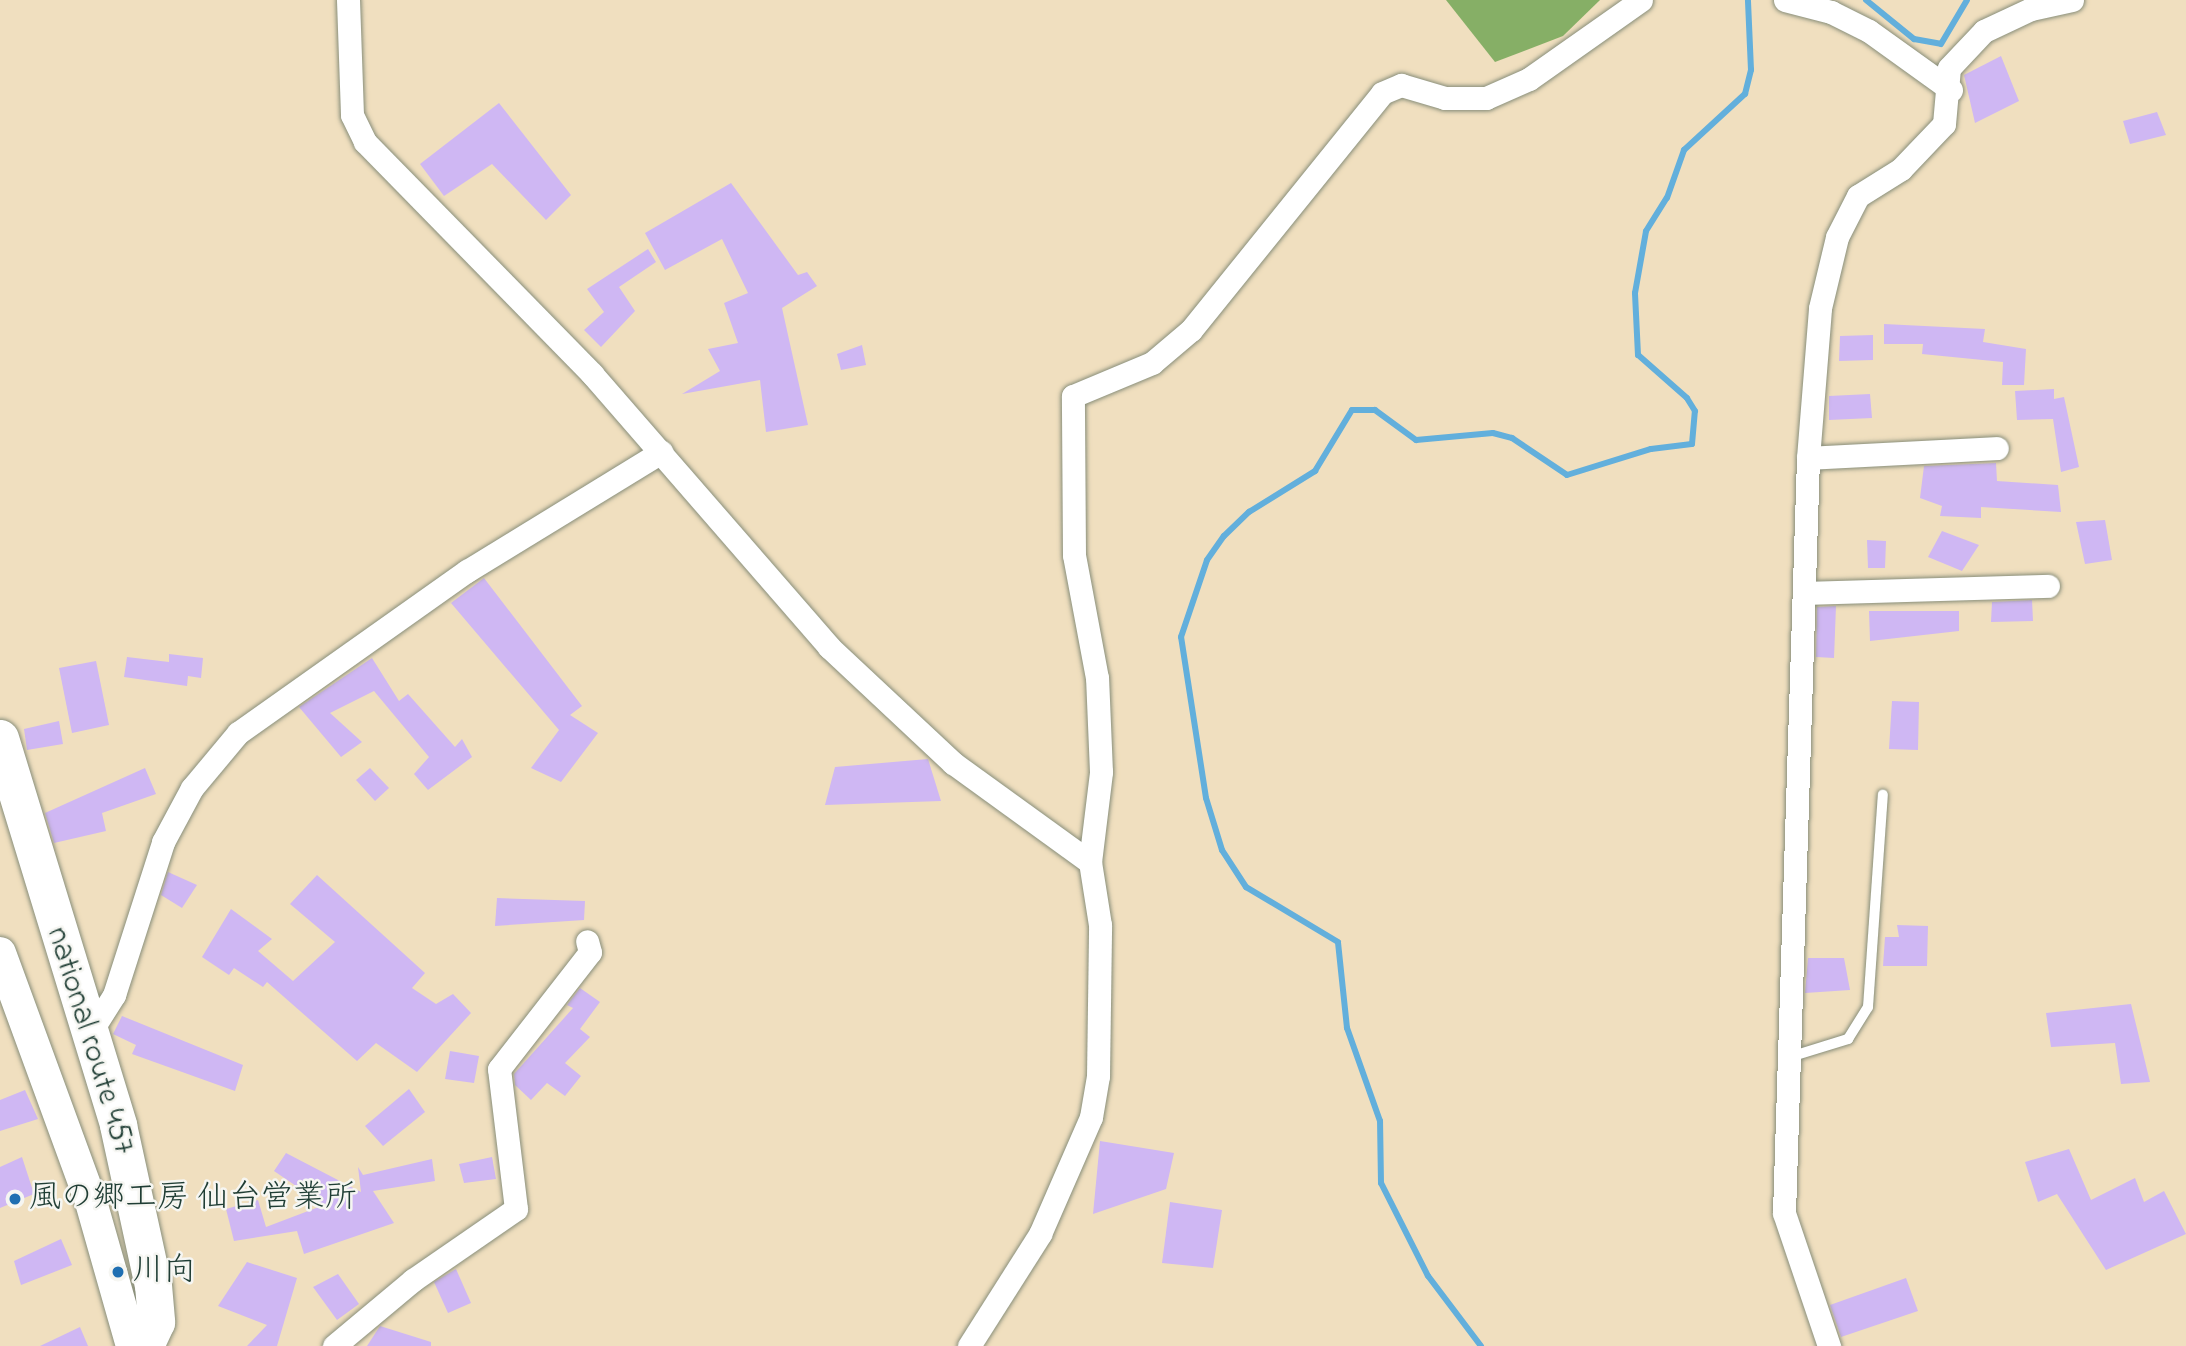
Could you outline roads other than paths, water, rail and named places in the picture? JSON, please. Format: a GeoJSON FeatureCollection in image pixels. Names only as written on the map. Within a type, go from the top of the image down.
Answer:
{"type":"FeatureCollection","features":[{"type":"Feature","properties":{"kind":"highway","name":"national route 457"},"geometry":{"type":"LineString","coordinates":[[0,738],[118,1125],[153,1285],[156,1322],[145,1346]]}},
{"type":"Feature","properties":{"kind":"main road"},"geometry":{"type":"LineString","coordinates":[[0,953],[91,1202],[132,1346]]}},
{"type":"Feature","properties":{"kind":"street"},"geometry":{"type":"LineString","coordinates":[[348,0],[352,115],[365,142],[516,293],[661,452],[812,629],[886,704],[953,763],[1090,862]]}},
{"type":"Feature","properties":{"kind":"street"},"geometry":{"type":"LineString","coordinates":[[969,1346],[1040,1234],[1091,1117],[1099,1058],[1100,925],[1090,862],[1101,772],[1097,678],[1074,555],[1073,396],[1152,363],[1184,337],[1382,93],[1401,85],[1445,98],[1486,98],[1529,79],[1641,0]]}},
{"type":"Feature","properties":{"kind":"street"},"geometry":{"type":"LineString","coordinates":[[1786,0],[1831,12],[1869,31],[1951,90]]}},
{"type":"Feature","properties":{"kind":"street"},"geometry":{"type":"LineString","coordinates":[[1829,1346],[1784,1213],[1793,1056],[1808,458],[1820,308],[1837,237],[1858,196],[1901,169],[1944,124],[1951,90],[1950,68],[1984,31],[2031,9],[2072,0]]}},
{"type":"Feature","properties":{"kind":"street"},"geometry":{"type":"LineString","coordinates":[[1808,458],[1997,448]]}},
{"type":"Feature","properties":{"kind":"street"},"geometry":{"type":"LineString","coordinates":[[89,1036],[114,995],[163,842],[192,788],[237,733],[467,571],[661,452]]}},
{"type":"Feature","properties":{"kind":"street"},"geometry":{"type":"LineString","coordinates":[[1806,593],[2048,586]]}},
{"type":"Feature","properties":{"kind":"street"},"geometry":{"type":"LineString","coordinates":[[334,1346],[413,1280],[516,1209],[499,1069],[590,952],[587,941]]}},
{"type":"Feature","properties":{"kind":"lane"},"geometry":{"type":"LineString","coordinates":[[1793,1056],[1847,1039],[1868,1007],[1883,795]]}},
{"type":"Feature","properties":{"kind":"waterway"},"geometry":{"type":"LineString","coordinates":[[1481,1346],[1428,1276],[1381,1183],[1380,1121],[1347,1028],[1338,942],[1246,887],[1222,850],[1206,798],[1181,637],[1207,560],[1224,536],[1249,512],[1315,471],[1352,410],[1375,410],[1416,440],[1493,433],[1512,438],[1567,475],[1651,449],[1692,444],[1695,411],[1687,398],[1638,355],[1635,293],[1646,231],[1667,198],[1684,150],[1745,94],[1751,70],[1748,0]]}},
{"type":"Feature","properties":{"kind":"waterway"},"geometry":{"type":"LineString","coordinates":[[1866,0],[1914,39],[1941,44],[1967,0]]}},
{"type":"Feature","properties":{"kind":"place","name":"風の郷工房 仙台営業所"},"geometry":{"type":"Point","coordinates":[15,1199]}},
{"type":"Feature","properties":{"kind":"place","name":"川向"},"geometry":{"type":"Point","coordinates":[118,1272]}}]}
